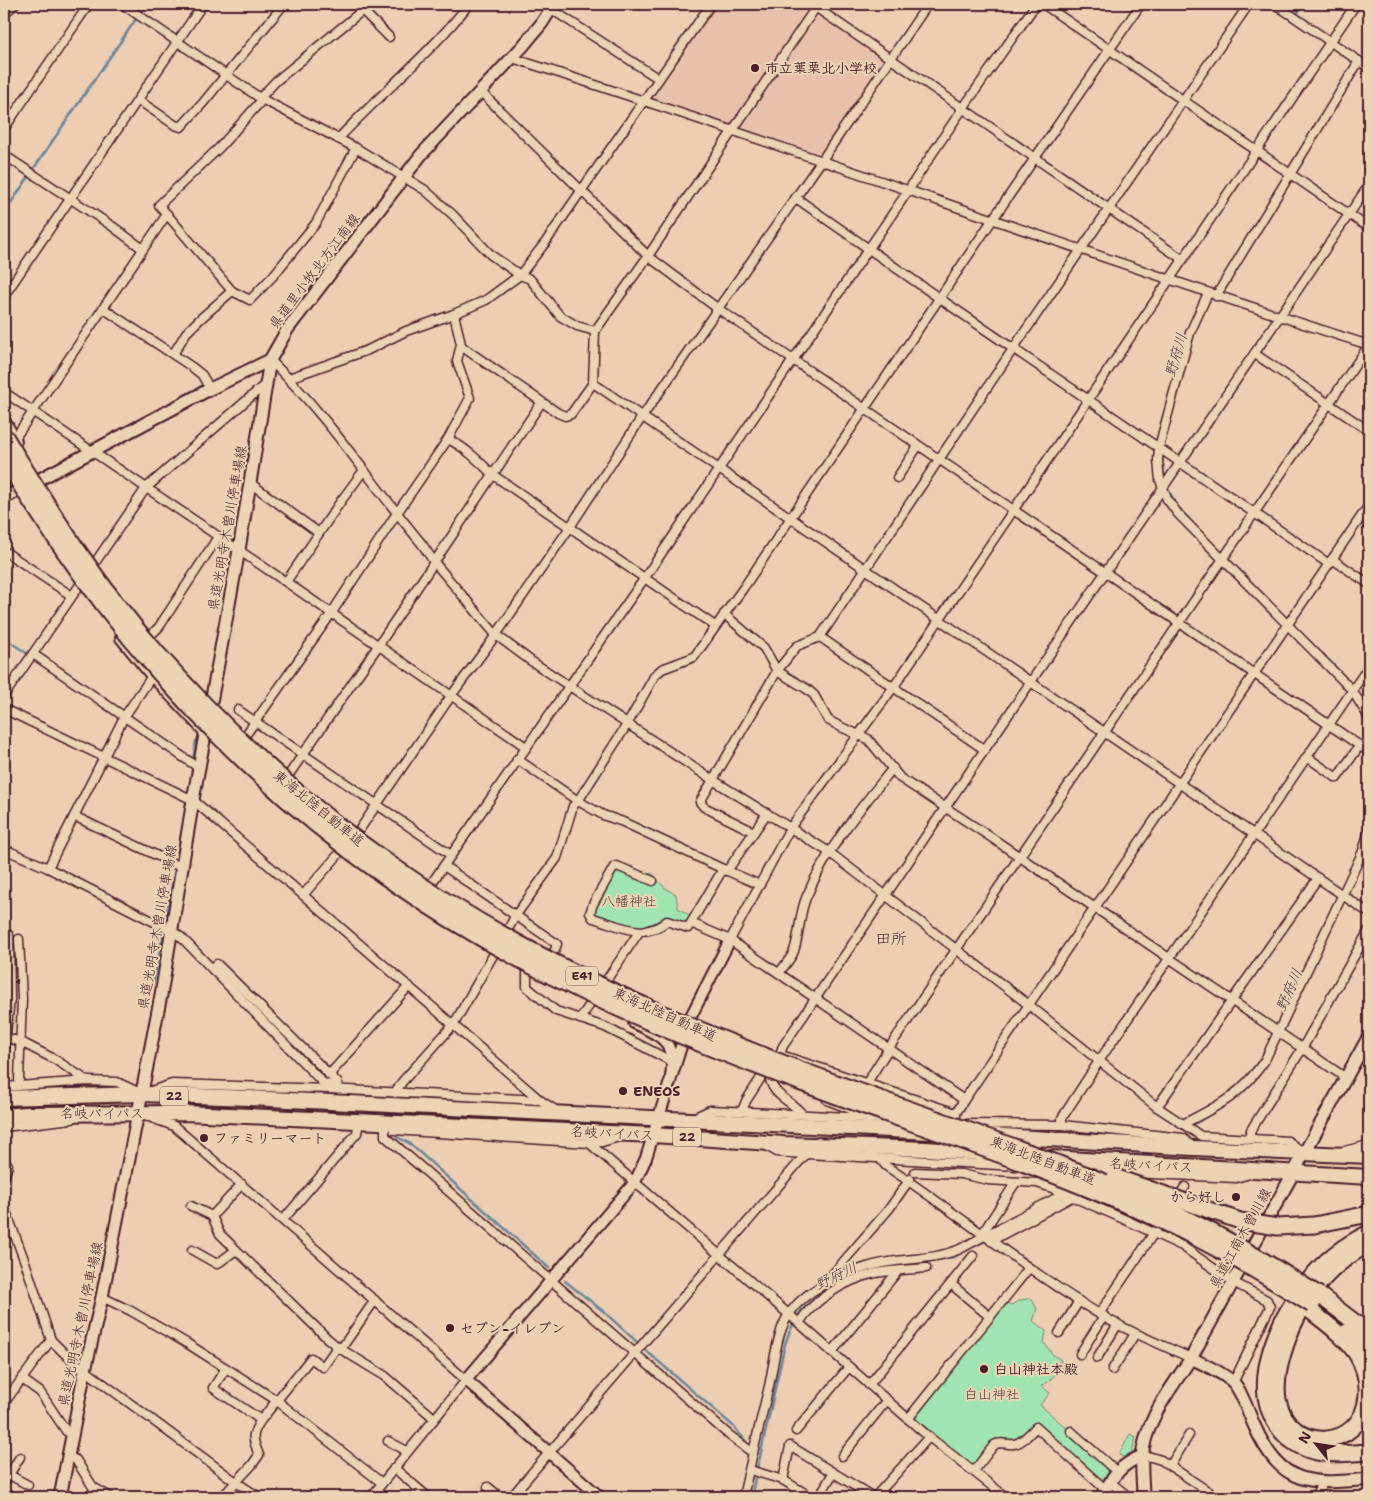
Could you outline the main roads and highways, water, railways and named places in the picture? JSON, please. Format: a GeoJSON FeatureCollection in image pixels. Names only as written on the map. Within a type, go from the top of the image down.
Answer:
{"type":"FeatureCollection","features":[{"type":"Feature","properties":{"kind":"highway","name":"東海北陸自動車道"},"geometry":{"type":"LineString","coordinates":[[9,437],[39,492],[74,546],[126,615],[166,663],[195,695],[288,785],[388,863],[498,933],[594,982],[718,1037],[1081,1174],[1162,1207],[1226,1239],[1285,1273],[1313,1303],[1369,1350]]}},
{"type":"Feature","properties":{"kind":"highway","name":"東海北陸自動車道"},"geometry":{"type":"LineString","coordinates":[[4,456],[30,502],[100,601],[145,659],[189,707],[240,758],[307,817],[384,876],[438,912],[541,971],[645,1021],[790,1079],[1076,1184],[1156,1218],[1250,1267],[1369,1333]]}},
{"type":"Feature","properties":{"kind":"highway","name":"名岐バイパス"},"geometry":{"type":"LineString","coordinates":[[4,1098],[142,1094],[658,1117],[771,1125],[1369,1156]]}},
{"type":"Feature","properties":{"kind":"highway","name":"名岐バイパス"},"geometry":{"type":"LineString","coordinates":[[4,1116],[185,1113],[335,1119],[653,1135],[763,1143],[927,1149],[1369,1178]]}},
{"type":"Feature","properties":{"kind":"highway"},"geometry":{"type":"LineString","coordinates":[[920,1114],[1082,1164],[1240,1221],[1278,1227],[1314,1225],[1369,1214]]}},
{"type":"Feature","properties":{"kind":"highway"},"geometry":{"type":"LineString","coordinates":[[1369,1233],[1353,1241],[1330,1258],[1310,1278],[1299,1293],[1280,1326],[1273,1344],[1268,1362],[1266,1396],[1269,1411],[1275,1423],[1290,1440],[1311,1451],[1325,1454],[1369,1452]]}},
{"type":"Feature","properties":{"kind":"highway"},"geometry":{"type":"LineString","coordinates":[[1313,1303],[1357,1354],[1367,1383],[1364,1412],[1354,1427],[1336,1438],[1325,1440],[1316,1439],[1297,1431],[1283,1413],[1278,1400],[1277,1386],[1280,1362],[1288,1336],[1297,1317],[1319,1284],[1345,1258],[1369,1244]]}},
{"type":"Feature","properties":{"kind":"main road","name":"県道里小牧北方江南線"},"geometry":{"type":"LineString","coordinates":[[270,360],[287,330],[404,177],[432,142],[512,58],[542,23],[550,5]]}},
{"type":"Feature","properties":{"kind":"main road","name":"県道光明寺木曽川停車場線"},"geometry":{"type":"LineString","coordinates":[[60,1497],[142,1094],[239,550],[270,360]]}},
{"type":"Feature","properties":{"kind":"main road"},"geometry":{"type":"LineString","coordinates":[[4,498],[210,389],[270,360]]}},
{"type":"Feature","properties":{"kind":"main road","name":"県道江南木曽川線"},"geometry":{"type":"LineString","coordinates":[[1144,1497],[1142,1456],[1147,1430],[1158,1408],[1191,1358],[1346,1078],[1365,1053],[1369,1036]]}},
{"type":"Feature","properties":{"kind":"main road"},"geometry":{"type":"LineString","coordinates":[[1191,1358],[1233,1383],[1263,1444],[1276,1461],[1289,1471],[1303,1479],[1323,1483],[1369,1479]]}},
{"type":"Feature","properties":{"kind":"main road"},"geometry":{"type":"LineString","coordinates":[[1108,1485],[1129,1461],[1142,1456]]}},
{"type":"Feature","properties":{"kind":"waterway"},"geometry":{"type":"LineString","coordinates":[[141,12],[147,4]]}},
{"type":"Feature","properties":{"kind":"waterway","name":"野府川"},"geometry":{"type":"LineString","coordinates":[[1304,4],[1297,14],[1312,25]]}},
{"type":"Feature","properties":{"kind":"waterway"},"geometry":{"type":"LineString","coordinates":[[32,171],[136,19]]}},
{"type":"Feature","properties":{"kind":"waterway","name":"野府川"},"geometry":{"type":"LineString","coordinates":[[1333,39],[1357,57]]}},
{"type":"Feature","properties":{"kind":"waterway","name":"野府川"},"geometry":{"type":"LineString","coordinates":[[1340,85],[1346,75]]}},
{"type":"Feature","properties":{"kind":"waterway"},"geometry":{"type":"LineString","coordinates":[[4,213],[30,175]]}},
{"type":"Feature","properties":{"kind":"waterway","name":"野府川"},"geometry":{"type":"LineString","coordinates":[[1209,301],[1254,226]]}},
{"type":"Feature","properties":{"kind":"waterway","name":"野府川"},"geometry":{"type":"LineString","coordinates":[[1162,456],[1165,480]]}},
{"type":"Feature","properties":{"kind":"waterway","name":"野府川"},"geometry":{"type":"LineString","coordinates":[[1167,488],[1178,507],[1200,531]]}},
{"type":"Feature","properties":{"kind":"waterway"},"geometry":{"type":"LineString","coordinates":[[4,638],[28,654]]}},
{"type":"Feature","properties":{"kind":"waterway","name":"野府川"},"geometry":{"type":"LineString","coordinates":[[1309,641],[1349,682],[1369,710]]}},
{"type":"Feature","properties":{"kind":"waterway"},"geometry":{"type":"LineString","coordinates":[[193,761],[196,741]]}},
{"type":"Feature","properties":{"kind":"waterway"},"geometry":{"type":"LineString","coordinates":[[188,793],[191,782]]}},
{"type":"Feature","properties":{"kind":"waterway"},"geometry":{"type":"LineString","coordinates":[[176,862],[187,802]]}},
{"type":"Feature","properties":{"kind":"waterway"},"geometry":{"type":"LineString","coordinates":[[165,921],[175,870]]}},
{"type":"Feature","properties":{"kind":"waterway","name":"野府川"},"geometry":{"type":"LineString","coordinates":[[1321,949],[1341,906]]}},
{"type":"Feature","properties":{"kind":"waterway"},"geometry":{"type":"LineString","coordinates":[[153,985],[163,934]]}},
{"type":"Feature","properties":{"kind":"waterway","name":"野府川"},"geometry":{"type":"LineString","coordinates":[[1273,1050],[1291,1013]]}},
{"type":"Feature","properties":{"kind":"waterway","name":"野府川"},"geometry":{"type":"LineString","coordinates":[[1251,1083],[1259,1074]]}},
{"type":"Feature","properties":{"kind":"waterway","name":"野府川"},"geometry":{"type":"LineString","coordinates":[[1196,1123],[1211,1114]]}},
{"type":"Feature","properties":{"kind":"waterway"},"geometry":{"type":"LineString","coordinates":[[397,1137],[409,1143],[549,1268]]}},
{"type":"Feature","properties":{"kind":"waterway","name":"野府川"},"geometry":{"type":"LineString","coordinates":[[897,1267],[954,1257],[987,1240]]}},
{"type":"Feature","properties":{"kind":"waterway"},"geometry":{"type":"LineString","coordinates":[[565,1281],[603,1311],[638,1343]]}},
{"type":"Feature","properties":{"kind":"waterway","name":"野府川"},"geometry":{"type":"LineString","coordinates":[[751,1497],[785,1344],[796,1318],[812,1300],[829,1289]]}},
{"type":"Feature","properties":{"kind":"waterway"},"geometry":{"type":"LineString","coordinates":[[644,1349],[732,1425],[746,1441]]}},
{"type":"Feature","properties":{"kind":"tunnel"},"geometry":{"type":"LineString","coordinates":[[1054,1160],[1056,1128]]}},
{"type":"Feature","properties":{"kind":"place","name":"市立葉栗北小学校"},"geometry":{"type":"Point","coordinates":[755,68]}},
{"type":"Feature","properties":{"kind":"place","name":"ENEOS"},"geometry":{"type":"Point","coordinates":[623,1091]}},
{"type":"Feature","properties":{"kind":"place","name":"ファミリーマート"},"geometry":{"type":"Point","coordinates":[204,1138]}},
{"type":"Feature","properties":{"kind":"place","name":"から好し"},"geometry":{"type":"Point","coordinates":[1236,1197]}},
{"type":"Feature","properties":{"kind":"place","name":"セブン-イレブン"},"geometry":{"type":"Point","coordinates":[450,1328]}},
{"type":"Feature","properties":{"kind":"place","name":"白山神社本殿"},"geometry":{"type":"Point","coordinates":[984,1369]}},
{"type":"Feature","properties":{"kind":"district","name":"田所"},"geometry":{"type":"Point","coordinates":[891,938]}},
{"type":"Feature","properties":{"kind":"park label","name":"八幡神社"},"geometry":{"type":"Point","coordinates":[629,901]}},
{"type":"Feature","properties":{"kind":"park label","name":"白山神社"},"geometry":{"type":"Point","coordinates":[992,1394]}}]}
